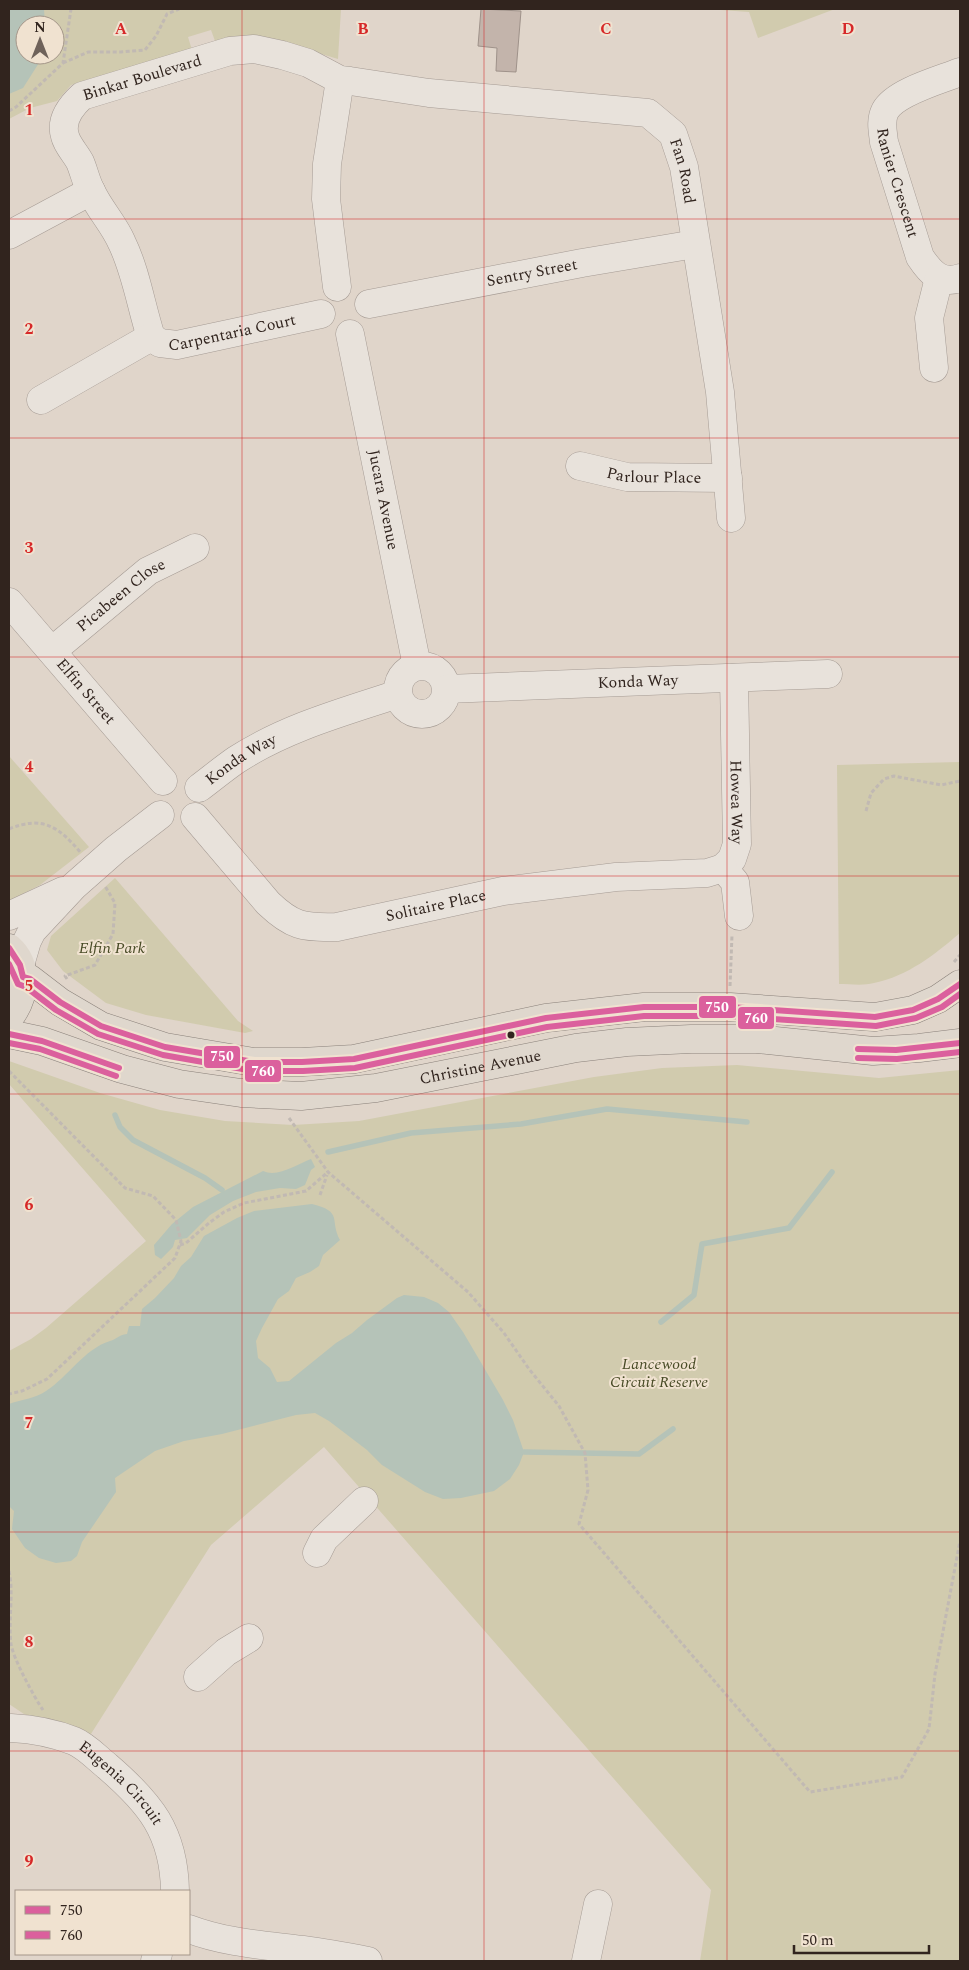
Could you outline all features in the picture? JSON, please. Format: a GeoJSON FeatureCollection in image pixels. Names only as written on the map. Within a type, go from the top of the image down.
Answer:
{"type":"FeatureCollection","features":[{"type":"Feature","properties":{"kind":"main road","name":"Christine Avenue"},"geometry":{"type":"LineString","coordinates":[[17,963],[30,979],[60,1002],[101,1026],[165,1047],[254,1062],[354,1059],[546,1018],[644,1007],[730,1007],[875,1017],[913,1010],[938,999],[960,984]]}},
{"type":"Feature","properties":{"kind":"main road"},"geometry":{"type":"LineString","coordinates":[[9,1018],[16,1009],[22,994],[17,963]]}},
{"type":"Feature","properties":{"kind":"main road","name":"Christine Avenue"},"geometry":{"type":"LineString","coordinates":[[9,1034],[42,1041],[122,1069],[179,1084],[206,1089],[301,1096],[350,1092],[576,1048],[627,1042],[691,1038],[757,1039],[873,1051],[904,1050],[960,1042]]}},
{"type":"Feature","properties":{"kind":"street","name":"Binkar Boulevard"},"geometry":{"type":"LineString","coordinates":[[151,337],[143,316],[133,271],[122,243],[91,191],[80,164],[65,136],[67,112],[72,105],[82,96],[230,50],[254,49],[282,55],[308,63],[340,80]]}},
{"type":"Feature","properties":{"kind":"street","name":"Ranier Crescent"},"geometry":{"type":"LineString","coordinates":[[950,278],[928,269],[920,257],[884,142],[882,123],[885,112],[892,101],[960,72]]}},
{"type":"Feature","properties":{"kind":"street"},"geometry":{"type":"LineString","coordinates":[[337,287],[326,199],[327,164],[340,80]]}},
{"type":"Feature","properties":{"kind":"street","name":"Fan Road"},"geometry":{"type":"LineString","coordinates":[[340,80],[429,93],[648,113],[673,134],[684,167],[720,392],[731,518]]}},
{"type":"Feature","properties":{"kind":"street"},"geometry":{"type":"LineString","coordinates":[[9,235],[91,191]]}},
{"type":"Feature","properties":{"kind":"street","name":"Sentry Street"},"geometry":{"type":"LineString","coordinates":[[369,304],[695,244]]}},
{"type":"Feature","properties":{"kind":"street"},"geometry":{"type":"LineString","coordinates":[[934,368],[929,318],[950,278]]}},
{"type":"Feature","properties":{"kind":"street"},"geometry":{"type":"LineString","coordinates":[[337,287],[353,287],[360,290],[369,304],[368,320],[357,331],[350,334],[335,332],[328,327],[321,314],[322,301],[326,295],[337,287]]}},
{"type":"Feature","properties":{"kind":"street","name":"Carpentaria Court"},"geometry":{"type":"LineString","coordinates":[[41,400],[151,337],[160,343],[177,345],[321,314]]}},
{"type":"Feature","properties":{"kind":"street","name":"Jucara Avenue"},"geometry":{"type":"LineString","coordinates":[[350,334],[417,666]]}},
{"type":"Feature","properties":{"kind":"street","name":"Parlour Place"},"geometry":{"type":"LineString","coordinates":[[580,466],[627,477],[728,478]]}},
{"type":"Feature","properties":{"kind":"street","name":"Picabeen Close"},"geometry":{"type":"LineString","coordinates":[[52,651],[148,571],[195,548]]}},
{"type":"Feature","properties":{"kind":"street","name":"Elfin Street"},"geometry":{"type":"LineString","coordinates":[[9,602],[163,781]]}},
{"type":"Feature","properties":{"kind":"street"},"geometry":{"type":"LineString","coordinates":[[417,666],[431,667],[438,670],[446,682],[447,689],[446,697],[436,710],[421,714],[406,708],[398,694],[400,679],[410,668],[417,666]]}},
{"type":"Feature","properties":{"kind":"street","name":"Konda Way"},"geometry":{"type":"LineString","coordinates":[[447,689],[828,674]]}},
{"type":"Feature","properties":{"kind":"street","name":"Howea Way"},"geometry":{"type":"LineString","coordinates":[[723,868],[732,859],[737,844],[734,678]]}},
{"type":"Feature","properties":{"kind":"street","name":"Konda Way"},"geometry":{"type":"LineString","coordinates":[[199,788],[236,760],[276,738],[310,723],[398,694]]}},
{"type":"Feature","properties":{"kind":"street"},"geometry":{"type":"LineString","coordinates":[[182,776],[195,783],[202,795],[200,810],[195,817],[188,821],[173,823],[160,815],[154,802],[158,787],[163,781],[182,776]]}},
{"type":"Feature","properties":{"kind":"street"},"geometry":{"type":"LineString","coordinates":[[17,963],[32,931],[74,886],[116,849],[160,815]]}},
{"type":"Feature","properties":{"kind":"street","name":"Solitaire Place"},"geometry":{"type":"LineString","coordinates":[[195,817],[280,914],[295,924],[316,928],[337,927],[503,891],[616,877],[707,873],[723,868]]}},
{"type":"Feature","properties":{"kind":"street"},"geometry":{"type":"LineString","coordinates":[[723,868],[735,882],[739,916]]}},
{"type":"Feature","properties":{"kind":"street"},"geometry":{"type":"LineString","coordinates":[[9,916],[74,886]]}},
{"type":"Feature","properties":{"kind":"street"},"geometry":{"type":"LineString","coordinates":[[317,1553],[324,1539],[364,1501]]}},
{"type":"Feature","properties":{"kind":"street"},"geometry":{"type":"LineString","coordinates":[[198,1677],[226,1652],[249,1638]]}},
{"type":"Feature","properties":{"kind":"street","name":"Eugenia Circuit"},"geometry":{"type":"LineString","coordinates":[[9,1728],[47,1733],[75,1742],[126,1783],[146,1804],[162,1828],[175,1869],[175,1890]]}},
{"type":"Feature","properties":{"kind":"street"},"geometry":{"type":"LineString","coordinates":[[586,1961],[598,1904]]}},
{"type":"Feature","properties":{"kind":"street"},"geometry":{"type":"LineString","coordinates":[[190,1929],[221,1940],[242,1944],[302,1950],[368,1961]]}},
{"type":"Feature","properties":{"kind":"path"},"geometry":{"type":"LineString","coordinates":[[65,49],[71,9]]}},
{"type":"Feature","properties":{"kind":"path"},"geometry":{"type":"LineString","coordinates":[[65,61],[88,52],[145,50],[156,36],[167,14],[179,9]]}},
{"type":"Feature","properties":{"kind":"path"},"geometry":{"type":"LineString","coordinates":[[9,111],[16,107],[60,65]]}},
{"type":"Feature","properties":{"kind":"path"},"geometry":{"type":"LineString","coordinates":[[866,811],[871,793],[884,779],[894,776],[941,785],[960,781]]}},
{"type":"Feature","properties":{"kind":"path"},"geometry":{"type":"LineString","coordinates":[[730,1007],[731,936],[739,916]]}},
{"type":"Feature","properties":{"kind":"path"},"geometry":{"type":"LineString","coordinates":[[9,1071],[125,1188],[153,1196],[176,1220],[180,1243],[175,1258],[47,1378],[22,1391],[9,1394]]}},
{"type":"Feature","properties":{"kind":"path"},"geometry":{"type":"LineString","coordinates":[[268,1095],[288,1117],[328,1172],[468,1292],[504,1334],[559,1406],[585,1453],[588,1490],[579,1524],[810,1792],[902,1777],[929,1729],[934,1674],[960,1541]]}},
{"type":"Feature","properties":{"kind":"path"},"geometry":{"type":"LineString","coordinates":[[320,1195],[328,1172]]}},
{"type":"Feature","properties":{"kind":"path"},"geometry":{"type":"LineString","coordinates":[[180,1243],[186,1243],[224,1212],[251,1201],[306,1190],[328,1172]]}},
{"type":"Feature","properties":{"kind":"path"},"geometry":{"type":"LineString","coordinates":[[9,1571],[12,1583],[10,1597],[11,1646],[33,1695],[49,1720],[47,1733]]}},
{"type":"Feature","properties":{"kind":"green space"},"geometry":{"type":"Polygon","coordinates":[[[9,9],[341,9],[338,59],[288,44],[239,36],[215,41],[211,30],[188,37],[192,50],[71,85],[57,101],[30,108],[9,119],[9,9]]]}},
{"type":"Feature","properties":{"kind":"green space"},"geometry":{"type":"Polygon","coordinates":[[[707,9],[835,9],[758,38],[749,12],[707,9]]]}},
{"type":"Feature","properties":{"kind":"green space"},"geometry":{"type":"Polygon","coordinates":[[[9,756],[89,847],[40,885],[9,901],[9,756]]]}},
{"type":"Feature","properties":{"kind":"green space"},"geometry":{"type":"Polygon","coordinates":[[[960,762],[960,933],[920,964],[898,975],[870,984],[839,984],[837,765],[960,762]]]}},
{"type":"Feature","properties":{"kind":"green space","name":"Elfin Park"},"geometry":{"type":"Polygon","coordinates":[[[115,878],[238,1021],[253,1031],[245,1033],[146,1015],[106,1003],[63,971],[47,950],[51,936],[115,878]]]}},
{"type":"Feature","properties":{"kind":"green space","name":"Lancewood Circuit Reserve"},"geometry":{"type":"Polygon","coordinates":[[[9,1061],[100,1093],[160,1110],[225,1121],[293,1125],[359,1121],[594,1077],[662,1068],[737,1065],[879,1078],[960,1070],[960,1961],[700,1961],[711,1890],[324,1447],[211,1545],[89,1737],[24,1714],[9,1704],[9,1351],[46,1328],[146,1241],[9,1084],[9,1061]]]}},
{"type":"Feature","properties":{"kind":"shaded area"},"geometry":{"type":"Polygon","coordinates":[[[9,9],[44,9],[44,15],[15,15],[15,65],[38,65],[23,88],[9,94],[9,9]]]}},
{"type":"Feature","properties":{"kind":"shaded area"},"geometry":{"type":"Polygon","coordinates":[[[311,1159],[315,1167],[311,1170],[305,1185],[296,1189],[280,1188],[256,1192],[233,1201],[210,1215],[187,1238],[175,1240],[173,1247],[161,1259],[155,1255],[154,1245],[172,1224],[193,1207],[263,1171],[269,1173],[281,1172],[311,1159]]]}},
{"type":"Feature","properties":{"kind":"shaded area"},"geometry":{"type":"Polygon","coordinates":[[[312,1204],[328,1210],[332,1214],[340,1240],[323,1255],[319,1266],[296,1278],[289,1291],[278,1299],[256,1341],[258,1358],[270,1368],[277,1382],[289,1381],[397,1298],[404,1295],[424,1297],[438,1303],[449,1312],[463,1332],[513,1420],[524,1452],[519,1465],[510,1479],[494,1491],[461,1498],[443,1499],[425,1492],[382,1465],[367,1450],[329,1421],[315,1413],[296,1415],[222,1434],[184,1441],[155,1451],[115,1478],[116,1492],[82,1542],[77,1556],[71,1561],[56,1563],[39,1558],[25,1548],[12,1529],[14,1511],[9,1506],[9,1404],[42,1393],[54,1385],[92,1350],[127,1334],[129,1326],[140,1326],[142,1309],[174,1278],[181,1266],[191,1257],[204,1236],[254,1211],[312,1204]]]}},
{"type":"Feature","properties":{"kind":"building"},"geometry":{"type":"Polygon","coordinates":[[[481,9],[521,11],[516,72],[496,71],[497,48],[478,46],[481,9]]]}},
{"type":"Feature","properties":{"kind":"waterway"},"geometry":{"type":"LineString","coordinates":[[328,1152],[411,1133],[521,1124],[607,1109],[747,1122]]}},
{"type":"Feature","properties":{"kind":"waterway"},"geometry":{"type":"LineString","coordinates":[[115,1115],[120,1127],[133,1140],[205,1178],[222,1190]]}},
{"type":"Feature","properties":{"kind":"waterway"},"geometry":{"type":"LineString","coordinates":[[661,1322],[694,1295],[702,1244],[789,1228],[832,1172]]}},
{"type":"Feature","properties":{"kind":"waterway"},"geometry":{"type":"LineString","coordinates":[[524,1452],[639,1454],[673,1429]]}},
{"type":"Feature","properties":{"kind":"transit line","name":"750"},"geometry":{"type":"LineString","coordinates":[[9,948],[20,965],[23,977],[30,979],[60,1002],[101,1026],[165,1047],[254,1062],[354,1059],[546,1018],[644,1007],[730,1007],[875,1017],[913,1010],[938,999],[960,984]]}},
{"type":"Feature","properties":{"kind":"transit line","name":"760"},"geometry":{"type":"LineString","coordinates":[[9,964],[18,984],[26,987],[56,1010],[98,1034],[163,1055],[254,1071],[355,1068],[547,1027],[644,1016],[730,1016],[876,1026],[916,1018],[942,1007],[960,994]]}},
{"type":"Feature","properties":{"kind":"transit line","name":"750"},"geometry":{"type":"LineString","coordinates":[[9,1034],[42,1041],[119,1068]]}},
{"type":"Feature","properties":{"kind":"transit line","name":"760"},"geometry":{"type":"LineString","coordinates":[[9,1043],[40,1049],[116,1076]]}},
{"type":"Feature","properties":{"kind":"transit line","name":"750"},"geometry":{"type":"LineString","coordinates":[[858,1049],[896,1050],[960,1043]]}},
{"type":"Feature","properties":{"kind":"transit line","name":"760"},"geometry":{"type":"LineString","coordinates":[[858,1058],[897,1059],[960,1052]]}}]}
